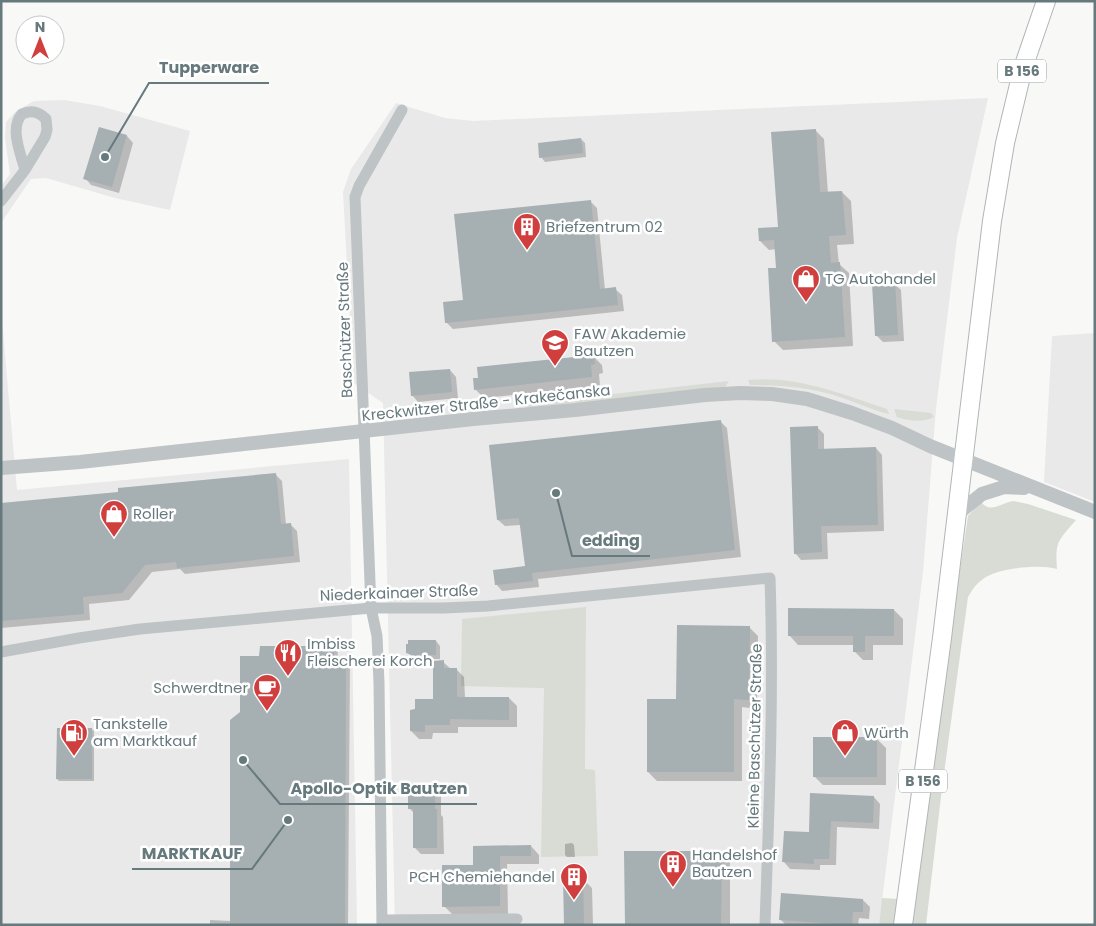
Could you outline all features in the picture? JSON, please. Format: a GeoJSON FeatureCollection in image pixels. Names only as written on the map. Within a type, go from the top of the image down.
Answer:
{"type":"FeatureCollection","features":[{"type":"Feature","properties":{"kind":"main road","name":"B 156"},"geometry":{"type":"LineString","coordinates":[[903,925],[942,638],[990,240],[1005,143],[1023,68],[1046,1]]}},
{"type":"Feature","properties":{"kind":"street","name":"Baschützer Straße"},"geometry":{"type":"LineString","coordinates":[[402,110],[359,186],[355,197],[371,608],[376,636],[379,683],[382,923],[517,919]]}},
{"type":"Feature","properties":{"kind":"street"},"geometry":{"type":"LineString","coordinates":[[1,201],[25,170],[45,137],[47,130],[46,119],[37,112],[32,111],[22,114],[16,124],[25,170]]}},
{"type":"Feature","properties":{"kind":"street","name":"Kreckwitzer Straße - Krakečanska"},"geometry":{"type":"LineString","coordinates":[[1,468],[87,462],[473,419],[740,393],[772,394],[807,399],[852,413],[963,459]]}},
{"type":"Feature","properties":{"kind":"street"},"geometry":{"type":"LineString","coordinates":[[963,459],[1095,512]]}},
{"type":"Feature","properties":{"kind":"street"},"geometry":{"type":"LineString","coordinates":[[956,515],[982,494],[1004,487],[1034,488]]}},
{"type":"Feature","properties":{"kind":"street","name":"Niederkainaer Straße"},"geometry":{"type":"LineString","coordinates":[[1,652],[140,629],[371,608],[488,606],[770,578]]}},
{"type":"Feature","properties":{"kind":"street","name":"Kleine Baschützer Straße"},"geometry":{"type":"LineString","coordinates":[[765,925],[772,630],[770,578]]}},
{"type":"Feature","properties":{"kind":"shaded area"},"geometry":{"type":"Polygon","coordinates":[[[988,98],[957,238],[936,409],[923,572],[879,925],[395,925],[383,403],[345,377],[345,351],[350,322],[343,192],[351,169],[396,103],[445,118],[473,121],[988,98]]]}},
{"type":"Feature","properties":{"kind":"shaded area"},"geometry":{"type":"Polygon","coordinates":[[[64,100],[100,106],[190,131],[170,210],[115,198],[46,178],[31,179],[1,223],[1,186],[10,174],[5,138],[6,122],[16,111],[34,101],[64,100]]]}},
{"type":"Feature","properties":{"kind":"shaded area"},"geometry":{"type":"Polygon","coordinates":[[[1,309],[17,490],[349,459],[357,925],[1,925],[1,309]]]}},
{"type":"Feature","properties":{"kind":"shaded area"},"geometry":{"type":"Polygon","coordinates":[[[1095,333],[1095,502],[1044,482],[1052,336],[1095,333]]]}},
{"type":"Feature","properties":{"kind":"shaded area"},"geometry":{"type":"Polygon","coordinates":[[[748,380],[784,380],[819,387],[887,409],[889,414],[824,392],[772,385],[750,385],[748,380]]]}},
{"type":"Feature","properties":{"kind":"shaded area"},"geometry":{"type":"Polygon","coordinates":[[[729,381],[725,387],[534,407],[513,407],[515,405],[729,381]]]}},
{"type":"Feature","properties":{"kind":"shaded area"},"geometry":{"type":"Polygon","coordinates":[[[894,409],[931,413],[934,417],[920,421],[906,420],[897,417],[894,409]]]}},
{"type":"Feature","properties":{"kind":"shaded area"},"geometry":{"type":"Polygon","coordinates":[[[1013,501],[1076,520],[1065,533],[1057,547],[1057,569],[1030,567],[998,572],[981,581],[974,587],[968,597],[942,788],[926,925],[910,925],[942,688],[968,516],[981,502],[988,507],[996,507],[1013,501]]]}},
{"type":"Feature","properties":{"kind":"shaded area"},"geometry":{"type":"Polygon","coordinates":[[[586,607],[585,769],[595,770],[598,856],[541,857],[544,688],[461,686],[462,619],[586,607]]]}},
{"type":"Feature","properties":{"kind":"shaded area"},"geometry":{"type":"Polygon","coordinates":[[[882,898],[899,899],[896,925],[879,925],[882,898]]]}},
{"type":"Feature","properties":{"kind":"building"},"geometry":{"type":"Polygon","coordinates":[[[99,127],[127,135],[112,187],[83,179],[99,127]]]}},
{"type":"Feature","properties":{"kind":"building"},"geometry":{"type":"Polygon","coordinates":[[[816,129],[820,192],[842,191],[846,235],[829,236],[831,263],[840,262],[845,337],[772,342],[768,268],[776,268],[774,240],[759,241],[758,228],[778,227],[771,132],[816,129]]]}},
{"type":"Feature","properties":{"kind":"building"},"geometry":{"type":"Polygon","coordinates":[[[581,138],[583,153],[539,158],[538,143],[581,138]]]}},
{"type":"Feature","properties":{"kind":"building","name":"Briefzentrum 02"},"geometry":{"type":"Polygon","coordinates":[[[591,200],[600,289],[616,287],[618,305],[445,323],[443,302],[463,300],[454,214],[591,200]]]}},
{"type":"Feature","properties":{"kind":"building"},"geometry":{"type":"Polygon","coordinates":[[[895,282],[898,335],[875,336],[872,284],[895,282]]]}},
{"type":"Feature","properties":{"kind":"building"},"geometry":{"type":"Polygon","coordinates":[[[594,355],[595,364],[591,365],[592,377],[474,390],[473,378],[478,378],[477,367],[594,355]]]}},
{"type":"Feature","properties":{"kind":"building"},"geometry":{"type":"Polygon","coordinates":[[[450,369],[452,392],[411,396],[409,372],[450,369]]]}},
{"type":"Feature","properties":{"kind":"building"},"geometry":{"type":"Polygon","coordinates":[[[721,420],[735,550],[532,573],[533,581],[495,585],[493,570],[525,566],[519,518],[497,520],[489,445],[721,420]]]}},
{"type":"Feature","properties":{"kind":"building"},"geometry":{"type":"Polygon","coordinates":[[[818,426],[818,449],[876,447],[878,525],[821,526],[822,552],[794,554],[790,427],[818,426]]]}},
{"type":"Feature","properties":{"kind":"building"},"geometry":{"type":"Polygon","coordinates":[[[276,473],[281,524],[291,523],[294,556],[177,568],[176,562],[145,565],[122,593],[83,597],[84,614],[1,621],[1,503],[118,492],[118,488],[276,473]]]}},
{"type":"Feature","properties":{"kind":"building"},"geometry":{"type":"Polygon","coordinates":[[[788,608],[894,609],[894,636],[865,636],[865,652],[853,652],[853,636],[788,636],[788,608]]]}},
{"type":"Feature","properties":{"kind":"building"},"geometry":{"type":"Polygon","coordinates":[[[677,625],[750,626],[749,700],[734,699],[734,772],[647,772],[647,699],[676,699],[677,625]]]}},
{"type":"Feature","properties":{"kind":"building"},"geometry":{"type":"Polygon","coordinates":[[[408,640],[436,640],[436,655],[413,655],[406,653],[408,640]]]}},
{"type":"Feature","properties":{"kind":"building"},"geometry":{"type":"Polygon","coordinates":[[[260,646],[334,646],[334,659],[346,659],[345,925],[230,925],[230,720],[240,712],[240,656],[259,656],[260,646]]]}},
{"type":"Feature","properties":{"kind":"building"},"geometry":{"type":"Polygon","coordinates":[[[444,660],[444,668],[457,668],[457,697],[509,697],[509,720],[450,719],[450,725],[425,725],[425,732],[410,731],[410,710],[415,709],[415,699],[433,699],[433,661],[444,660]]]}},
{"type":"Feature","properties":{"kind":"building"},"geometry":{"type":"Polygon","coordinates":[[[57,728],[92,728],[92,779],[56,779],[57,728]]]}},
{"type":"Feature","properties":{"kind":"building"},"geometry":{"type":"Polygon","coordinates":[[[813,737],[877,737],[877,777],[813,777],[813,737]]]}},
{"type":"Feature","properties":{"kind":"building"},"geometry":{"type":"Polygon","coordinates":[[[408,783],[435,783],[437,848],[413,848],[413,809],[408,809],[408,783]]]}},
{"type":"Feature","properties":{"kind":"building"},"geometry":{"type":"Polygon","coordinates":[[[810,793],[874,796],[873,823],[831,821],[829,859],[814,859],[814,864],[782,862],[784,831],[809,832],[810,793]]]}},
{"type":"Feature","properties":{"kind":"building"},"geometry":{"type":"Polygon","coordinates":[[[531,845],[531,856],[500,856],[500,906],[442,907],[442,865],[473,865],[473,846],[531,845]]]}},
{"type":"Feature","properties":{"kind":"building","name":"Handelshof Bautzen"},"geometry":{"type":"Polygon","coordinates":[[[624,851],[722,851],[721,925],[625,925],[624,851]]]}},
{"type":"Feature","properties":{"kind":"building","name":"PCH Chemiehandel"},"geometry":{"type":"Polygon","coordinates":[[[563,878],[583,878],[584,925],[564,925],[563,878]]]}},
{"type":"Feature","properties":{"kind":"building"},"geometry":{"type":"Polygon","coordinates":[[[781,893],[863,899],[863,912],[853,912],[852,925],[779,920],[781,893]]]}},
{"type":"Feature","properties":{"kind":"place","name":"Tupperware"},"geometry":{"type":"Point","coordinates":[105,157]}},
{"type":"Feature","properties":{"kind":"place","name":"Briefzentrum 02"},"geometry":{"type":"Point","coordinates":[527,251]}},
{"type":"Feature","properties":{"kind":"place","name":"TG Autohandel"},"geometry":{"type":"Point","coordinates":[806,303]}},
{"type":"Feature","properties":{"kind":"place","name":"FAW Akademie Bautzen"},"geometry":{"type":"Point","coordinates":[555,367]}},
{"type":"Feature","properties":{"kind":"place","name":"edding"},"geometry":{"type":"Point","coordinates":[556,493]}},
{"type":"Feature","properties":{"kind":"place","name":"Roller"},"geometry":{"type":"Point","coordinates":[114,538]}},
{"type":"Feature","properties":{"kind":"place","name":"Imbiss Fleischerei Korch"},"geometry":{"type":"Point","coordinates":[288,677]}},
{"type":"Feature","properties":{"kind":"place","name":"Schwerdtner"},"geometry":{"type":"Point","coordinates":[267,712]}},
{"type":"Feature","properties":{"kind":"place","name":"Tankstelle am Marktkauf"},"geometry":{"type":"Point","coordinates":[74,757]}},
{"type":"Feature","properties":{"kind":"place","name":"Würth"},"geometry":{"type":"Point","coordinates":[845,757]}},
{"type":"Feature","properties":{"kind":"place","name":"Apollo-Optik Bautzen"},"geometry":{"type":"Point","coordinates":[243,760]}},
{"type":"Feature","properties":{"kind":"place","name":"MARKTKAUF"},"geometry":{"type":"Point","coordinates":[288,820]}},
{"type":"Feature","properties":{"kind":"place","name":"Handelshof Bautzen"},"geometry":{"type":"Point","coordinates":[673,888]}},
{"type":"Feature","properties":{"kind":"place","name":"PCH Chemiehandel"},"geometry":{"type":"Point","coordinates":[574,901]}}]}
